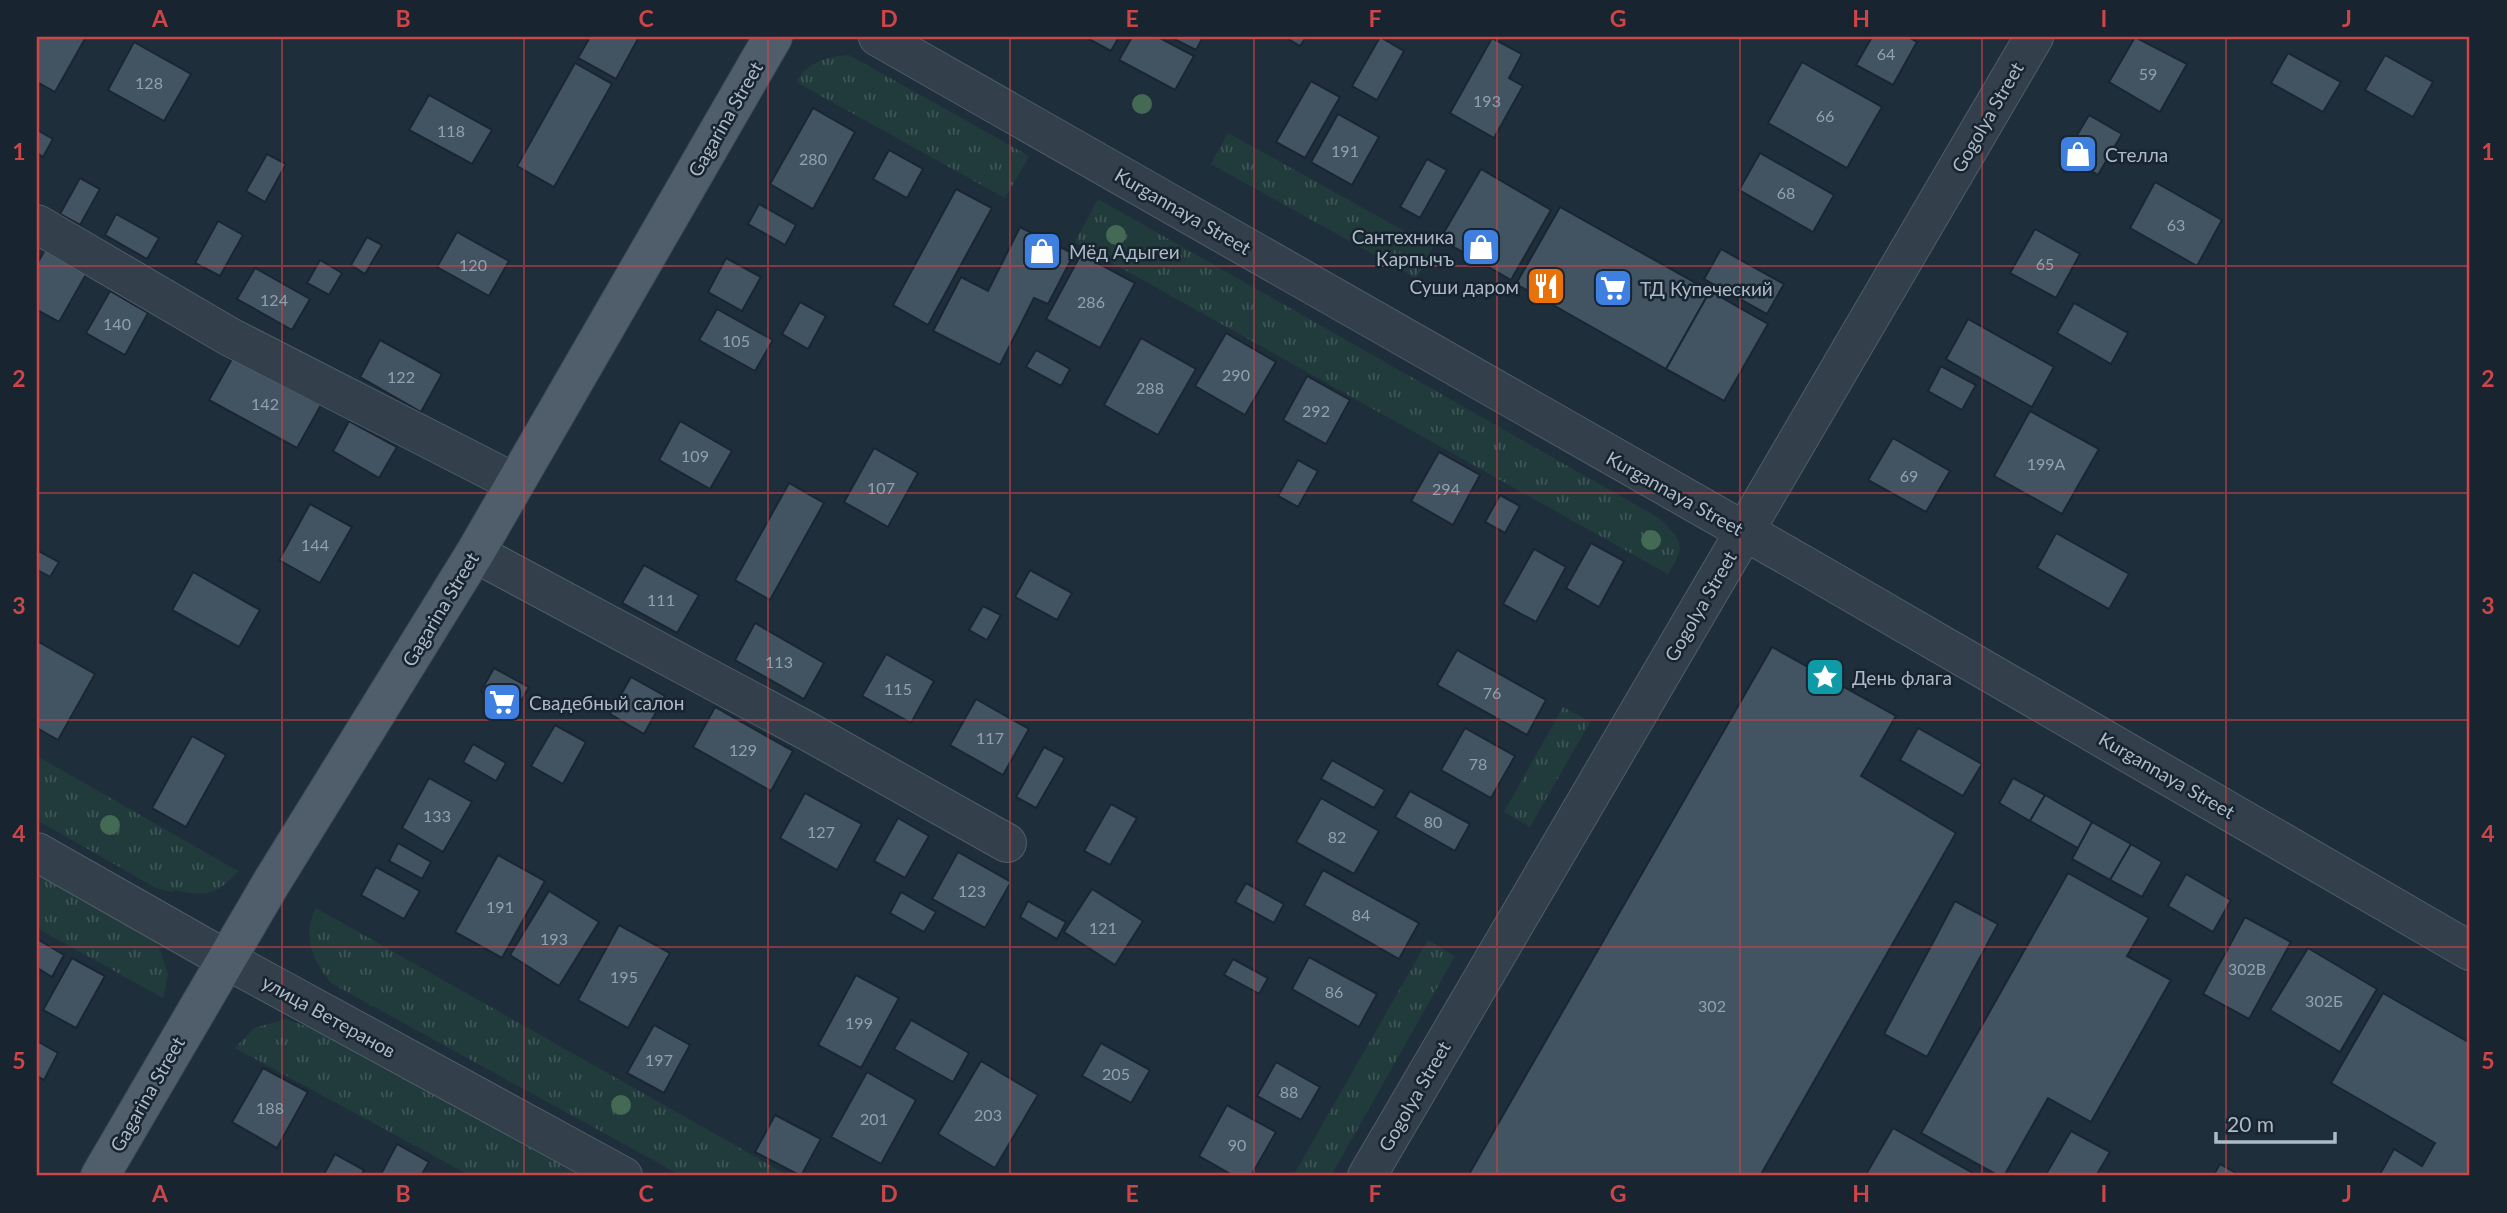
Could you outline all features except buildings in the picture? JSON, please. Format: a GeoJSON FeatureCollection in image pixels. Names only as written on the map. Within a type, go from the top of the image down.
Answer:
{"type":"FeatureCollection","features":[{"type":"Feature","properties":{"kind":"main road","name":"Gagarina Street"},"geometry":{"type":"LineString","coordinates":[[100,1176],[227,960],[475,552],[773,37]]}},
{"type":"Feature","properties":{"kind":"street","name":"Kurgannaya Street"},"geometry":{"type":"LineString","coordinates":[[878,37],[1743,531],[2470,951]]}},
{"type":"Feature","properties":{"kind":"street","name":"Gogolya Street"},"geometry":{"type":"LineString","coordinates":[[1367,1176],[2034,37]]}},
{"type":"Feature","properties":{"kind":"street"},"geometry":{"type":"LineString","coordinates":[[37,223],[230,337],[515,483]]}},
{"type":"Feature","properties":{"kind":"street"},"geometry":{"type":"LineString","coordinates":[[475,552],[809,732],[1007,843]]}},
{"type":"Feature","properties":{"kind":"street","name":"улица Ветеранов"},"geometry":{"type":"LineString","coordinates":[[37,852],[227,960],[622,1176]]}},
{"type":"Feature","properties":{"kind":"green space"},"geometry":{"type":"Polygon","coordinates":[[[849,55],[1029,156],[1005,198],[796,82],[812,65],[833,57],[849,55]]]}},
{"type":"Feature","properties":{"kind":"green space"},"geometry":{"type":"Polygon","coordinates":[[[1228,133],[1433,247],[1416,278],[1211,164],[1228,133]]]}},
{"type":"Feature","properties":{"kind":"green space"},"geometry":{"type":"Polygon","coordinates":[[[1098,199],[1659,518],[1677,538],[1680,550],[1668,574],[1075,242],[1098,199]]]}},
{"type":"Feature","properties":{"kind":"green space"},"geometry":{"type":"Polygon","coordinates":[[[1563,707],[1590,722],[1530,827],[1504,812],[1563,707]]]}},
{"type":"Feature","properties":{"kind":"green space"},"geometry":{"type":"Polygon","coordinates":[[[37,756],[238,871],[224,885],[210,892],[172,892],[156,888],[37,820],[37,756]]]}},
{"type":"Feature","properties":{"kind":"green space"},"geometry":{"type":"Polygon","coordinates":[[[37,866],[156,939],[168,974],[163,998],[37,928],[37,866]]]}},
{"type":"Feature","properties":{"kind":"green space"},"geometry":{"type":"Polygon","coordinates":[[[316,908],[789,1176],[682,1176],[331,983],[314,957],[309,938],[309,928],[316,908]]]}},
{"type":"Feature","properties":{"kind":"green space"},"geometry":{"type":"Polygon","coordinates":[[[1428,940],[1455,956],[1331,1176],[1293,1176],[1428,940]]]}},
{"type":"Feature","properties":{"kind":"green space"},"geometry":{"type":"Polygon","coordinates":[[[286,1019],[321,1032],[583,1176],[471,1176],[235,1048],[254,1028],[286,1019]]]}},
{"type":"Feature","properties":{"kind":"place","name":"Стелла"},"geometry":{"type":"Point","coordinates":[2078,154]}},
{"type":"Feature","properties":{"kind":"place","name":"Сантехника Карпычъ"},"geometry":{"type":"Point","coordinates":[1481,247]}},
{"type":"Feature","properties":{"kind":"place","name":"Мёд Адыгеи"},"geometry":{"type":"Point","coordinates":[1042,251]}},
{"type":"Feature","properties":{"kind":"place","name":"Суши даром"},"geometry":{"type":"Point","coordinates":[1546,286]}},
{"type":"Feature","properties":{"kind":"place","name":"ТД Купеческий"},"geometry":{"type":"Point","coordinates":[1613,288]}},
{"type":"Feature","properties":{"kind":"place","name":"День флага"},"geometry":{"type":"Point","coordinates":[1825,677]}},
{"type":"Feature","properties":{"kind":"place","name":"Свадебный салон"},"geometry":{"type":"Point","coordinates":[502,702]}}]}
